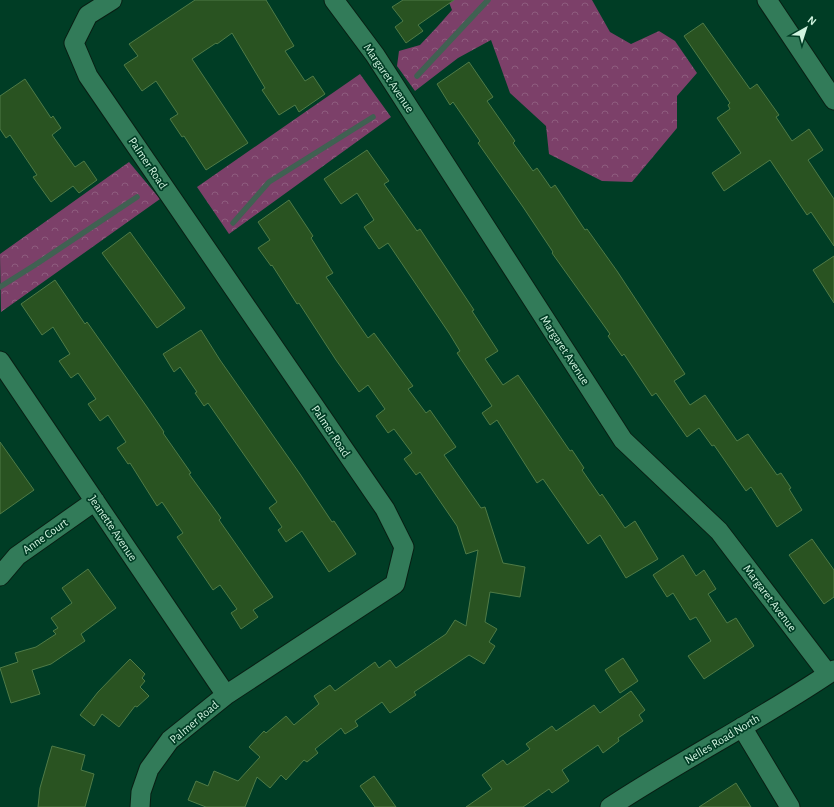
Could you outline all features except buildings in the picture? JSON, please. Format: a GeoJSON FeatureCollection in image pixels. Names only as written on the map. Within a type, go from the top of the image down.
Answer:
{"type":"FeatureCollection","features":[{"type":"Feature","properties":{"kind":"street","name":"Palmer Road"},"geometry":{"type":"LineString","coordinates":[[112,0],[88,15],[74,43],[88,76],[384,509],[404,547],[395,584],[226,695],[170,740],[149,769],[141,792],[140,807]]}},
{"type":"Feature","properties":{"kind":"street","name":"Margaret Avenue"},"geometry":{"type":"LineString","coordinates":[[334,0],[375,55],[623,440],[719,531],[831,672]]}},
{"type":"Feature","properties":{"kind":"street"},"geometry":{"type":"LineString","coordinates":[[767,0],[831,89]]}},
{"type":"Feature","properties":{"kind":"street","name":"Jeanette Avenue"},"geometry":{"type":"LineString","coordinates":[[0,361],[226,695]]}},
{"type":"Feature","properties":{"kind":"street","name":"Anne Court"},"geometry":{"type":"LineString","coordinates":[[0,576],[17,556],[95,502]]}},
{"type":"Feature","properties":{"kind":"street","name":"Nelles Road North"},"geometry":{"type":"LineString","coordinates":[[610,807],[637,789],[831,672]]}},
{"type":"Feature","properties":{"kind":"street"},"geometry":{"type":"LineString","coordinates":[[742,727],[790,807]]}},
{"type":"Feature","properties":{"kind":"green space"},"geometry":{"type":"Polygon","coordinates":[[[448,0],[592,0],[610,32],[631,44],[659,31],[675,41],[697,73],[677,96],[677,128],[632,182],[602,181],[549,154],[546,126],[510,93],[491,40],[458,58],[415,91],[397,66],[399,51],[420,45],[452,10],[448,0]]]}},
{"type":"Feature","properties":{"kind":"green space"},"geometry":{"type":"Polygon","coordinates":[[[360,74],[391,117],[229,234],[197,187],[360,74]]]}},
{"type":"Feature","properties":{"kind":"green space"},"geometry":{"type":"Polygon","coordinates":[[[129,162],[160,199],[1,312],[0,254],[129,162]]]}},
{"type":"Feature","properties":{"kind":"waterway"},"geometry":{"type":"LineString","coordinates":[[417,76],[488,0]]}},
{"type":"Feature","properties":{"kind":"waterway"},"geometry":{"type":"LineString","coordinates":[[233,223],[269,182],[373,117]]}},
{"type":"Feature","properties":{"kind":"waterway"},"geometry":{"type":"LineString","coordinates":[[0,287],[137,197]]}}]}
